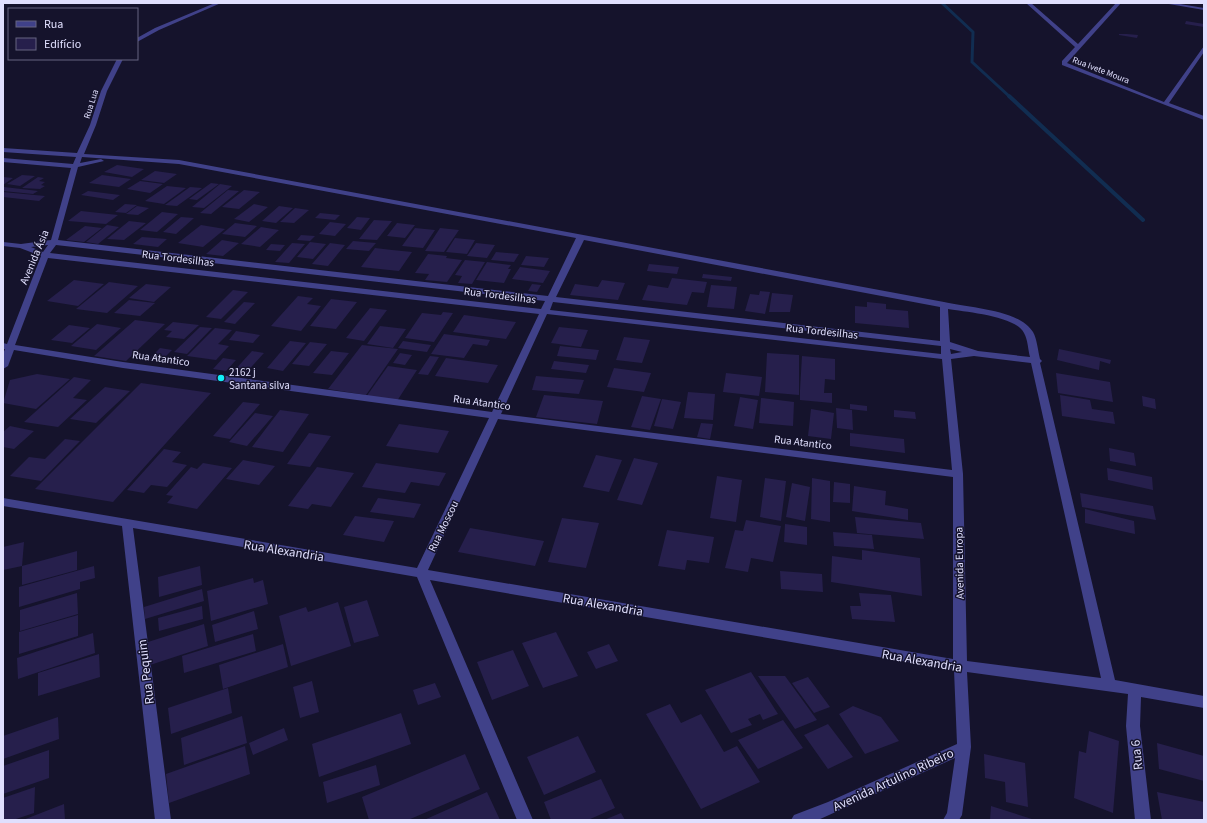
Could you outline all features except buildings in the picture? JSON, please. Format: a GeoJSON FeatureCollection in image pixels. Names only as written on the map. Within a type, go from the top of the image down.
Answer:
{"type":"FeatureCollection","features":[{"type":"Feature","properties":{"kind":"street"},"geometry":{"type":"LineString","coordinates":[[138,39],[163,26],[219,3]]}},
{"type":"Feature","properties":{"kind":"street"},"geometry":{"type":"LineString","coordinates":[[1028,3],[1078,47]]}},
{"type":"Feature","properties":{"kind":"street","name":"Rua Ivete Moura"},"geometry":{"type":"LineString","coordinates":[[1119,3],[1064,62],[1066,66],[1101,78],[1165,104]]}},
{"type":"Feature","properties":{"kind":"street"},"geometry":{"type":"LineString","coordinates":[[1165,3],[1204,9]]}},
{"type":"Feature","properties":{"kind":"street"},"geometry":{"type":"LineString","coordinates":[[1204,48],[1165,104],[1204,118]]}},
{"type":"Feature","properties":{"kind":"street","name":"Rua Lua"},"geometry":{"type":"LineString","coordinates":[[81,155],[94,125],[104,91],[120,60]]}},
{"type":"Feature","properties":{"kind":"street"},"geometry":{"type":"LineString","coordinates":[[3,150],[179,162],[999,315],[1017,321],[1030,333],[1109,685]]}},
{"type":"Feature","properties":{"kind":"street","name":"Avenida Ásia"},"geometry":{"type":"LineString","coordinates":[[3,366],[7,346],[45,255],[54,242],[75,166],[81,155]]}},
{"type":"Feature","properties":{"kind":"street"},"geometry":{"type":"LineString","coordinates":[[3,160],[75,166],[113,158]]}},
{"type":"Feature","properties":{"kind":"street","name":"Rua Moscou"},"geometry":{"type":"LineString","coordinates":[[421,573],[496,416],[543,312],[581,237]]}},
{"type":"Feature","properties":{"kind":"street","name":"Rua Tordesilhas"},"geometry":{"type":"LineString","coordinates":[[3,244],[21,246],[54,242],[550,298],[945,344],[977,354],[1037,361]]}},
{"type":"Feature","properties":{"kind":"street","name":"Rua Tordesilhas"},"geometry":{"type":"LineString","coordinates":[[21,246],[45,255],[946,358],[977,354]]}},
{"type":"Feature","properties":{"kind":"street","name":"Avenida Europa"},"geometry":{"type":"LineString","coordinates":[[944,305],[946,358],[958,474],[960,666],[964,747],[954,816],[951,820]]}},
{"type":"Feature","properties":{"kind":"street","name":"Rua Atantico"},"geometry":{"type":"LineString","coordinates":[[7,346],[123,365],[496,416],[958,474]]}},
{"type":"Feature","properties":{"kind":"street","name":"Rua Alexandria"},"geometry":{"type":"LineString","coordinates":[[3,502],[960,666],[1109,685],[1204,702]]}},
{"type":"Feature","properties":{"kind":"street","name":"Rua Pequim"},"geometry":{"type":"LineString","coordinates":[[127,524],[163,820]]}},
{"type":"Feature","properties":{"kind":"street"},"geometry":{"type":"LineString","coordinates":[[421,573],[525,820]]}},
{"type":"Feature","properties":{"kind":"street","name":"Rua 6"},"geometry":{"type":"LineString","coordinates":[[1135,689],[1133,726],[1143,820]]}},
{"type":"Feature","properties":{"kind":"street","name":"Avenida Artulino Ribeiro"},"geometry":{"type":"LineString","coordinates":[[799,820],[833,807],[964,747]]}},
{"type":"Feature","properties":{"kind":"waterway"},"geometry":{"type":"LineString","coordinates":[[942,3],[973,32],[972,62],[1010,97]]}},
{"type":"Feature","properties":{"kind":"waterway"},"geometry":{"type":"LineString","coordinates":[[1009,96],[1143,220]]}},
{"type":"Feature","properties":{"kind":"place","name":"2162 j Santana silva"},"geometry":{"type":"Point","coordinates":[221,378]}}]}
